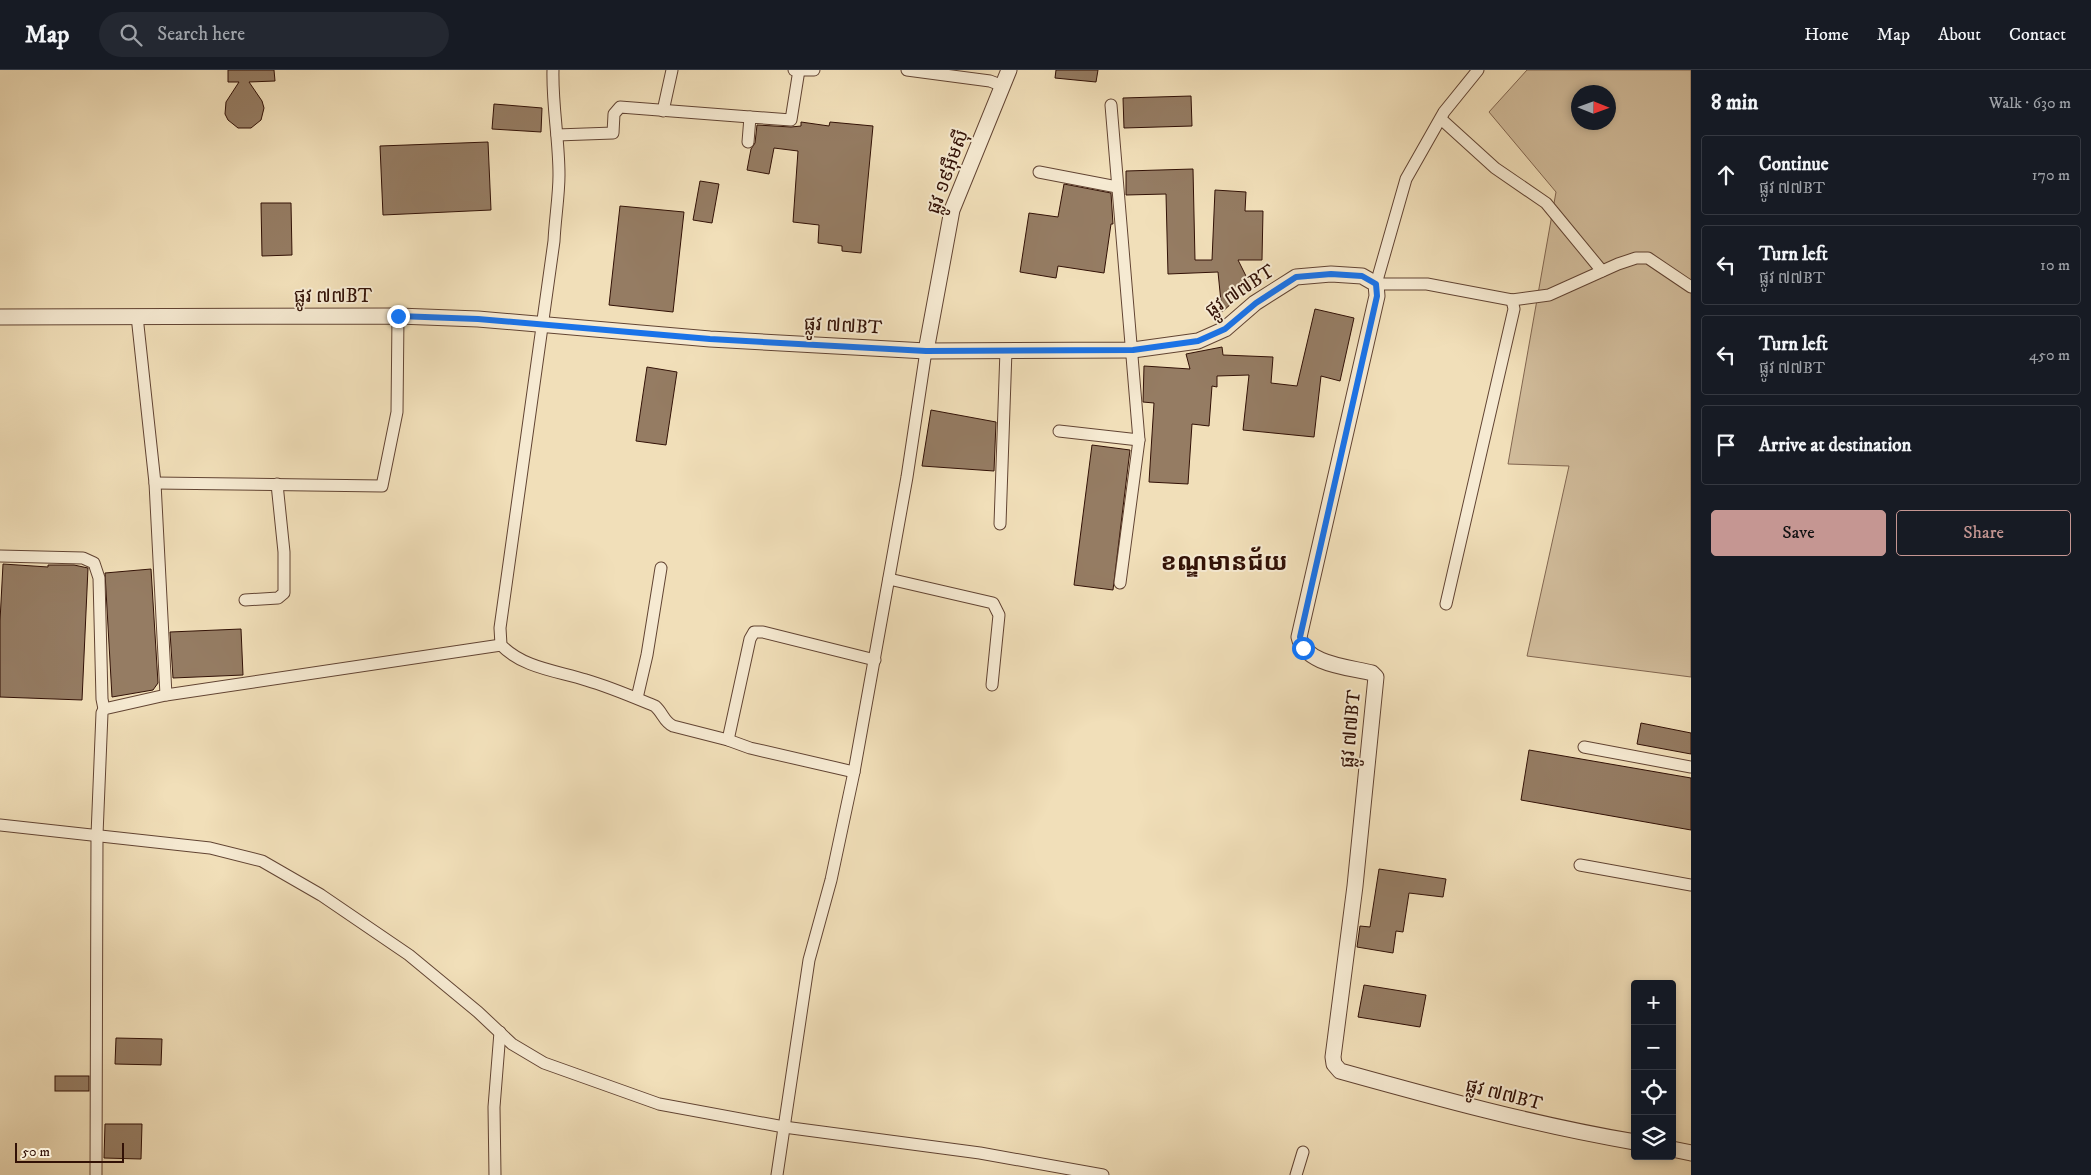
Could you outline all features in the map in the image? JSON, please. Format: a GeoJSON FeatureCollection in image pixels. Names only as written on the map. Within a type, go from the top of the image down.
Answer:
{"type":"FeatureCollection","features":[{"type":"Feature","properties":{"kind":"street"},"geometry":{"type":"LineString","coordinates":[[553,70],[554,117],[559,176],[554,240],[500,628],[502,645],[518,659],[637,698],[655,706],[667,723],[672,726],[728,740],[750,748],[854,772]]}},
{"type":"Feature","properties":{"kind":"street"},"geometry":{"type":"LineString","coordinates":[[663,111],[672,70]]}},
{"type":"Feature","properties":{"kind":"street"},"geometry":{"type":"LineString","coordinates":[[794,70],[814,70]]}},
{"type":"Feature","properties":{"kind":"street"},"geometry":{"type":"LineString","coordinates":[[557,135],[613,133],[614,114],[620,107],[791,120],[799,70]]}},
{"type":"Feature","properties":{"kind":"street"},"geometry":{"type":"LineString","coordinates":[[907,70],[990,81],[1003,86]]}},
{"type":"Feature","properties":{"kind":"street","name":"ផ្លូវ ១៩អ៊ឹមស៊ី"},"geometry":{"type":"LineString","coordinates":[[926,351],[952,210],[1009,70]]}},
{"type":"Feature","properties":{"kind":"street"},"geometry":{"type":"LineString","coordinates":[[1478,70],[1440,119],[1406,179],[1376,284],[1427,284],[1512,300],[1549,295],[1636,258],[1648,258],[1691,287]]}},
{"type":"Feature","properties":{"kind":"street"},"geometry":{"type":"LineString","coordinates":[[1112,105],[1117,187],[1133,350],[1139,440],[1120,582]]}},
{"type":"Feature","properties":{"kind":"street"},"geometry":{"type":"LineString","coordinates":[[748,142],[750,117]]}},
{"type":"Feature","properties":{"kind":"street"},"geometry":{"type":"LineString","coordinates":[[1440,119],[1495,168],[1546,203],[1602,271]]}},
{"type":"Feature","properties":{"kind":"street"},"geometry":{"type":"LineString","coordinates":[[1040,172],[1117,187]]}},
{"type":"Feature","properties":{"kind":"street","name":"ផ្លូវ ៧៧BT"},"geometry":{"type":"LineString","coordinates":[[0,317],[398,316],[543,324],[710,339],[926,351],[1133,350],[1198,341],[1225,329],[1256,303],[1296,277],[1331,274],[1362,276],[1376,284],[1377,296],[1300,637],[1303,648],[1318,659],[1372,673],[1376,677],[1364,805],[1333,1057],[1334,1064],[1340,1071],[1481,1110],[1576,1132],[1631,1141]]}},
{"type":"Feature","properties":{"kind":"street"},"geometry":{"type":"LineString","coordinates":[[1446,604],[1514,309],[1512,300]]}},
{"type":"Feature","properties":{"kind":"street"},"geometry":{"type":"LineString","coordinates":[[137,316],[155,483],[166,695]]}},
{"type":"Feature","properties":{"kind":"street"},"geometry":{"type":"LineString","coordinates":[[155,483],[382,486],[397,412],[398,316]]}},
{"type":"Feature","properties":{"kind":"street"},"geometry":{"type":"LineString","coordinates":[[1000,524],[1006,350]]}},
{"type":"Feature","properties":{"kind":"street"},"geometry":{"type":"LineString","coordinates":[[777,1175],[809,960],[831,880],[854,772],[889,579],[926,351]]}},
{"type":"Feature","properties":{"kind":"street"},"geometry":{"type":"LineString","coordinates":[[1059,431],[1139,440]]}},
{"type":"Feature","properties":{"kind":"street"},"geometry":{"type":"LineString","coordinates":[[245,600],[278,598],[284,593],[284,552],[277,484]]}},
{"type":"Feature","properties":{"kind":"street"},"geometry":{"type":"LineString","coordinates":[[0,556],[83,558],[94,563],[99,578],[102,699],[104,709],[102,713],[97,835],[96,1175]]}},
{"type":"Feature","properties":{"kind":"street"},"geometry":{"type":"LineString","coordinates":[[637,698],[661,568]]}},
{"type":"Feature","properties":{"kind":"street"},"geometry":{"type":"LineString","coordinates":[[889,579],[993,603],[996,606],[1000,615],[992,685]]}},
{"type":"Feature","properties":{"kind":"street"},"geometry":{"type":"LineString","coordinates":[[728,740],[750,638],[754,632],[763,632],[875,660]]}},
{"type":"Feature","properties":{"kind":"street"},"geometry":{"type":"LineString","coordinates":[[104,709],[166,695],[502,645]]}},
{"type":"Feature","properties":{"kind":"street"},"geometry":{"type":"LineString","coordinates":[[1584,747],[1691,767]]}},
{"type":"Feature","properties":{"kind":"street"},"geometry":{"type":"LineString","coordinates":[[0,825],[210,848],[262,861],[321,895],[409,955],[478,1012],[512,1044],[544,1062],[659,1104],[784,1127],[960,1150],[1103,1175]]}},
{"type":"Feature","properties":{"kind":"street"},"geometry":{"type":"LineString","coordinates":[[1580,865],[1691,885]]}},
{"type":"Feature","properties":{"kind":"street"},"geometry":{"type":"LineString","coordinates":[[495,1175],[494,1107],[500,1032]]}},
{"type":"Feature","properties":{"kind":"street"},"geometry":{"type":"LineString","coordinates":[[1676,1150],[1691,1153]]}},
{"type":"Feature","properties":{"kind":"street"},"geometry":{"type":"LineString","coordinates":[[1296,1175],[1303,1152]]}},
{"type":"Feature","properties":{"kind":"shaded area"},"geometry":{"type":"Polygon","coordinates":[[[1527,70],[1691,70],[1691,677],[1527,656],[1569,466],[1508,464],[1556,192],[1489,112],[1527,70]]]}},
{"type":"Feature","properties":{"kind":"building"},"geometry":{"type":"Polygon","coordinates":[[[228,70],[274,70],[275,81],[249,82],[262,101],[264,108],[261,120],[251,128],[238,128],[228,120],[225,114],[226,102],[239,82],[228,82],[228,70]]]}},
{"type":"Feature","properties":{"kind":"building"},"geometry":{"type":"Polygon","coordinates":[[[1056,70],[1098,70],[1096,82],[1055,78],[1056,70]]]}},
{"type":"Feature","properties":{"kind":"building"},"geometry":{"type":"Polygon","coordinates":[[[1191,96],[1192,126],[1124,128],[1123,98],[1191,96]]]}},
{"type":"Feature","properties":{"kind":"building"},"geometry":{"type":"Polygon","coordinates":[[[494,104],[542,108],[541,132],[492,129],[494,104]]]}},
{"type":"Feature","properties":{"kind":"building"},"geometry":{"type":"Polygon","coordinates":[[[801,122],[829,126],[830,122],[873,126],[861,253],[842,251],[842,246],[818,243],[819,225],[793,222],[798,151],[774,148],[769,174],[747,170],[751,149],[755,143],[757,125],[791,127],[801,126],[801,122]]]}},
{"type":"Feature","properties":{"kind":"building"},"geometry":{"type":"Polygon","coordinates":[[[488,142],[491,210],[383,215],[380,146],[488,142]]]}},
{"type":"Feature","properties":{"kind":"building"},"geometry":{"type":"Polygon","coordinates":[[[1193,169],[1195,260],[1212,260],[1215,190],[1246,192],[1245,211],[1263,211],[1262,260],[1238,260],[1251,286],[1222,312],[1218,272],[1168,274],[1166,194],[1126,195],[1126,171],[1193,169]]]}},
{"type":"Feature","properties":{"kind":"building"},"geometry":{"type":"Polygon","coordinates":[[[700,181],[719,184],[712,223],[693,220],[700,181]]]}},
{"type":"Feature","properties":{"kind":"building"},"geometry":{"type":"Polygon","coordinates":[[[1064,184],[1111,193],[1113,224],[1111,224],[1104,273],[1058,266],[1056,278],[1020,272],[1029,213],[1058,217],[1064,184]]]}},
{"type":"Feature","properties":{"kind":"building"},"geometry":{"type":"Polygon","coordinates":[[[261,203],[291,203],[292,255],[262,256],[261,203]]]}},
{"type":"Feature","properties":{"kind":"building"},"geometry":{"type":"Polygon","coordinates":[[[620,206],[684,212],[673,312],[609,305],[620,206]]]}},
{"type":"Feature","properties":{"kind":"building"},"geometry":{"type":"Polygon","coordinates":[[[1315,309],[1354,318],[1340,381],[1321,376],[1314,437],[1243,430],[1249,375],[1217,376],[1217,387],[1212,386],[1209,426],[1192,424],[1188,484],[1149,482],[1154,403],[1143,402],[1144,366],[1190,369],[1186,354],[1222,347],[1223,355],[1273,357],[1271,383],[1297,386],[1315,309]]]}},
{"type":"Feature","properties":{"kind":"building"},"geometry":{"type":"Polygon","coordinates":[[[647,367],[677,372],[666,445],[636,441],[647,367]]]}},
{"type":"Feature","properties":{"kind":"building"},"geometry":{"type":"Polygon","coordinates":[[[931,410],[996,422],[994,471],[922,466],[931,410]]]}},
{"type":"Feature","properties":{"kind":"building"},"geometry":{"type":"Polygon","coordinates":[[[1092,445],[1130,450],[1113,590],[1074,585],[1092,445]]]}},
{"type":"Feature","properties":{"kind":"building"},"geometry":{"type":"Polygon","coordinates":[[[3,564],[48,567],[48,565],[74,565],[88,568],[82,700],[0,697],[0,621],[3,564]]]}},
{"type":"Feature","properties":{"kind":"building"},"geometry":{"type":"Polygon","coordinates":[[[151,569],[158,683],[153,690],[112,697],[105,573],[151,569]]]}},
{"type":"Feature","properties":{"kind":"building"},"geometry":{"type":"Polygon","coordinates":[[[241,629],[243,675],[173,678],[170,632],[241,629]]]}},
{"type":"Feature","properties":{"kind":"building"},"geometry":{"type":"Polygon","coordinates":[[[1641,723],[1691,733],[1691,754],[1637,744],[1641,723]]]}},
{"type":"Feature","properties":{"kind":"building"},"geometry":{"type":"Polygon","coordinates":[[[1529,750],[1691,778],[1691,830],[1521,800],[1529,750]]]}},
{"type":"Feature","properties":{"kind":"building"},"geometry":{"type":"Polygon","coordinates":[[[1379,869],[1446,879],[1443,897],[1409,893],[1403,932],[1396,931],[1393,953],[1357,947],[1360,926],[1370,927],[1379,869]]]}},
{"type":"Feature","properties":{"kind":"building"},"geometry":{"type":"Polygon","coordinates":[[[1364,985],[1426,995],[1420,1027],[1358,1017],[1364,985]]]}},
{"type":"Feature","properties":{"kind":"building"},"geometry":{"type":"Polygon","coordinates":[[[116,1038],[162,1039],[161,1065],[115,1064],[116,1038]]]}},
{"type":"Feature","properties":{"kind":"building"},"geometry":{"type":"Polygon","coordinates":[[[55,1076],[89,1076],[89,1091],[55,1091],[55,1076]]]}},
{"type":"Feature","properties":{"kind":"building"},"geometry":{"type":"Polygon","coordinates":[[[105,1124],[142,1124],[141,1159],[104,1158],[105,1124]]]}},
{"type":"Feature","properties":{"kind":"district","name":"ខណ្ឌមានជ័យ"},"geometry":{"type":"Point","coordinates":[1224,563]}},
{"type":"Feature","properties":{"kind":"route"},"geometry":{"type":"LineString","coordinates":[[398,316],[478,319],[710,339],[926,351],[1133,350],[1198,341],[1225,329],[1256,303],[1296,277],[1331,274],[1362,276],[1376,284],[1377,296],[1344,433],[1300,637],[1303,648]]}}]}
